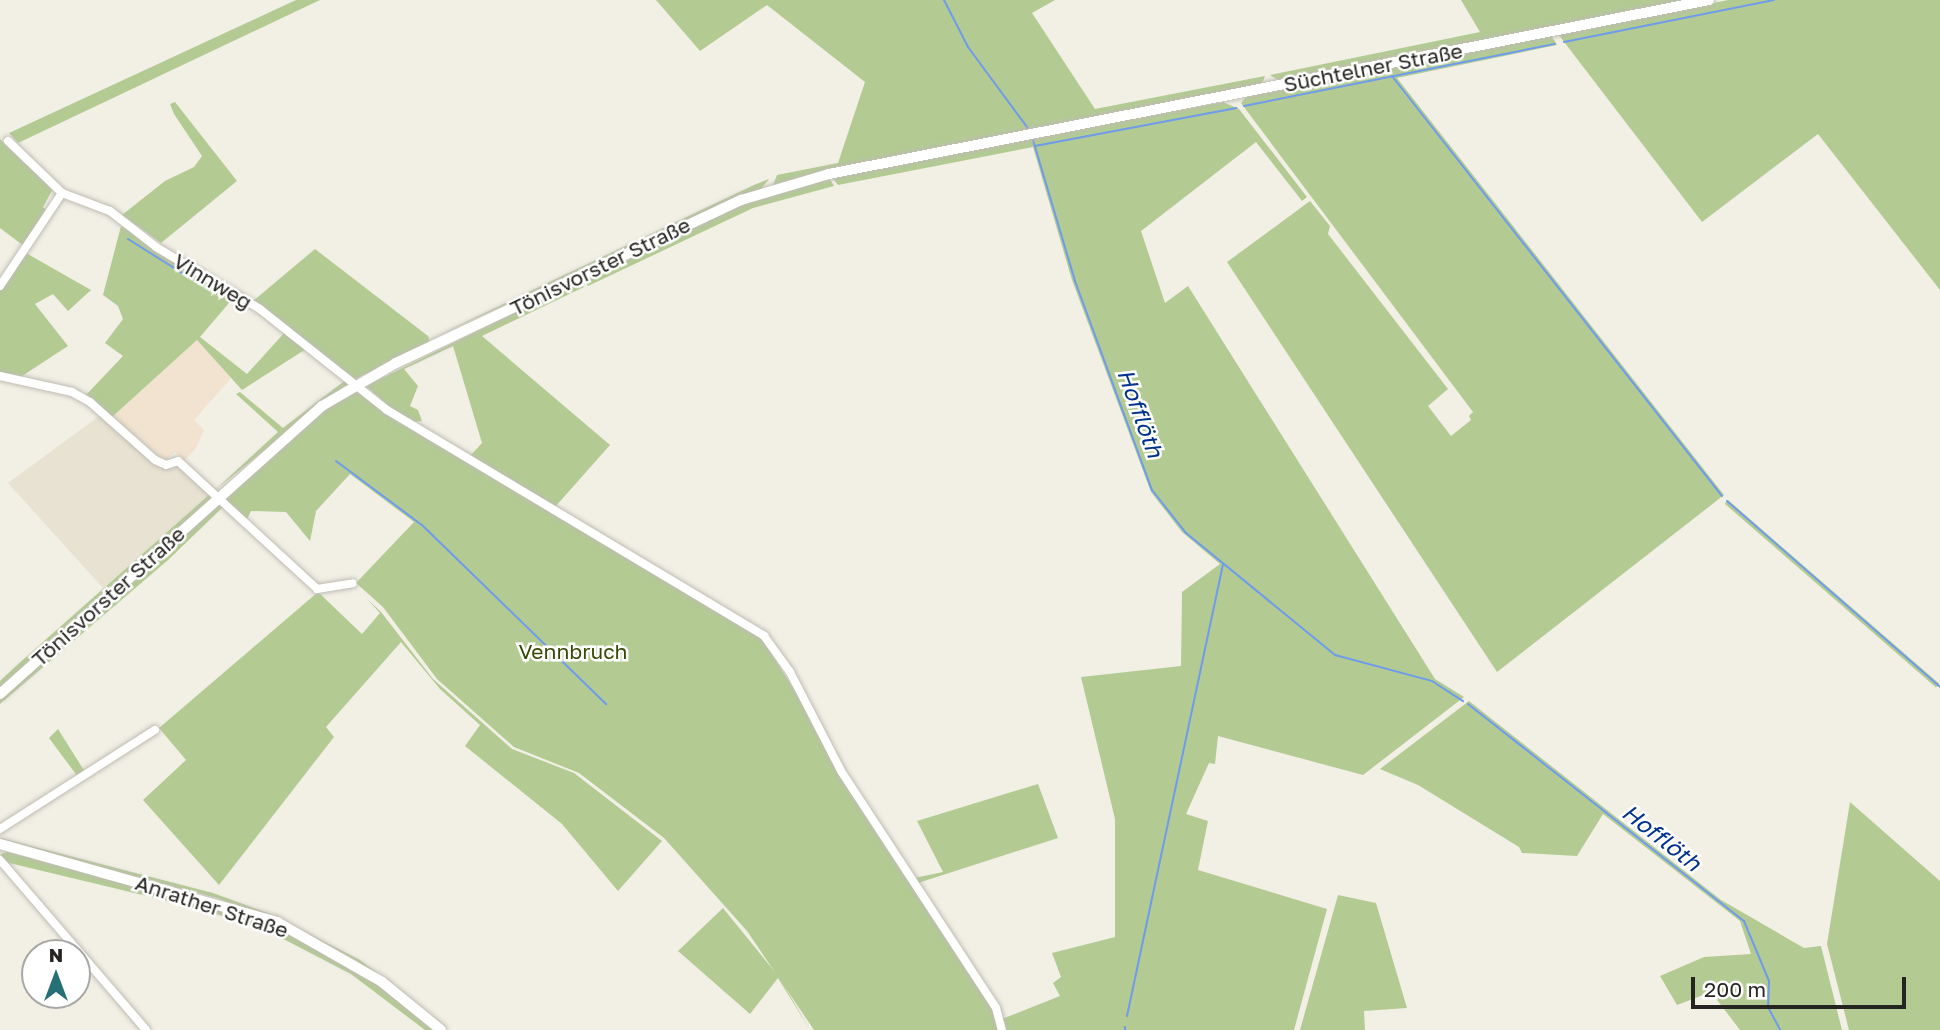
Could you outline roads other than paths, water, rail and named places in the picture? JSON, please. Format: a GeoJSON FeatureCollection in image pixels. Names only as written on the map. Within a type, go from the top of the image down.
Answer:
{"type":"FeatureCollection","features":[{"type":"Feature","properties":{"kind":"main road","name":"Süchtelner Straße"},"geometry":{"type":"LineString","coordinates":[[1032,134],[1709,0]]}},
{"type":"Feature","properties":{"kind":"main road","name":"Tönisvorster Straße"},"geometry":{"type":"LineString","coordinates":[[0,694],[217,498],[322,407],[357,383],[741,200],[805,179],[1032,134]]}},
{"type":"Feature","properties":{"kind":"main road","name":"Anrather Straße"},"geometry":{"type":"LineString","coordinates":[[0,844],[277,922],[382,982],[441,1030]]}},
{"type":"Feature","properties":{"kind":"street","name":"Vinnweg"},"geometry":{"type":"LineString","coordinates":[[8,141],[62,193],[110,211],[156,247],[260,309],[357,383]]}},
{"type":"Feature","properties":{"kind":"street"},"geometry":{"type":"LineString","coordinates":[[0,286],[62,193]]}},
{"type":"Feature","properties":{"kind":"street"},"geometry":{"type":"LineString","coordinates":[[0,376],[84,398],[155,460],[166,465],[178,461],[317,589],[353,583]]}},
{"type":"Feature","properties":{"kind":"street"},"geometry":{"type":"LineString","coordinates":[[357,383],[387,410],[764,636],[790,672],[841,771],[996,1008],[1002,1030]]}},
{"type":"Feature","properties":{"kind":"street"},"geometry":{"type":"LineString","coordinates":[[0,829],[155,730]]}},
{"type":"Feature","properties":{"kind":"street"},"geometry":{"type":"LineString","coordinates":[[0,860],[146,1030]]}},
{"type":"Feature","properties":{"kind":"waterway","name":"Hofflöth"},"geometry":{"type":"LineString","coordinates":[[944,0],[968,47],[1030,131]]}},
{"type":"Feature","properties":{"kind":"waterway"},"geometry":{"type":"LineString","coordinates":[[1564,42],[1774,0]]}},
{"type":"Feature","properties":{"kind":"waterway"},"geometry":{"type":"LineString","coordinates":[[1244,106],[1555,44]]}},
{"type":"Feature","properties":{"kind":"waterway"},"geometry":{"type":"LineString","coordinates":[[1392,76],[1722,496]]}},
{"type":"Feature","properties":{"kind":"waterway"},"geometry":{"type":"LineString","coordinates":[[1035,146],[1236,108]]}},
{"type":"Feature","properties":{"kind":"waterway","name":"Hofflöth"},"geometry":{"type":"LineString","coordinates":[[1033,140],[1075,281],[1152,490],[1186,533],[1335,655],[1432,681],[1463,701]]}},
{"type":"Feature","properties":{"kind":"waterway"},"geometry":{"type":"LineString","coordinates":[[128,239],[187,276]]}},
{"type":"Feature","properties":{"kind":"waterway"},"geometry":{"type":"LineString","coordinates":[[336,461],[422,525],[606,704]]}},
{"type":"Feature","properties":{"kind":"waterway"},"geometry":{"type":"LineString","coordinates":[[1727,501],[1940,687]]}},
{"type":"Feature","properties":{"kind":"waterway"},"geometry":{"type":"LineString","coordinates":[[1127,1016],[1223,565]]}},
{"type":"Feature","properties":{"kind":"waterway","name":"Hofflöth"},"geometry":{"type":"LineString","coordinates":[[1468,704],[1744,921],[1769,981],[1768,1007],[1780,1030]]}},
{"type":"Feature","properties":{"kind":"park label","name":"Vennbruch"},"geometry":{"type":"Point","coordinates":[573,651]}}]}
